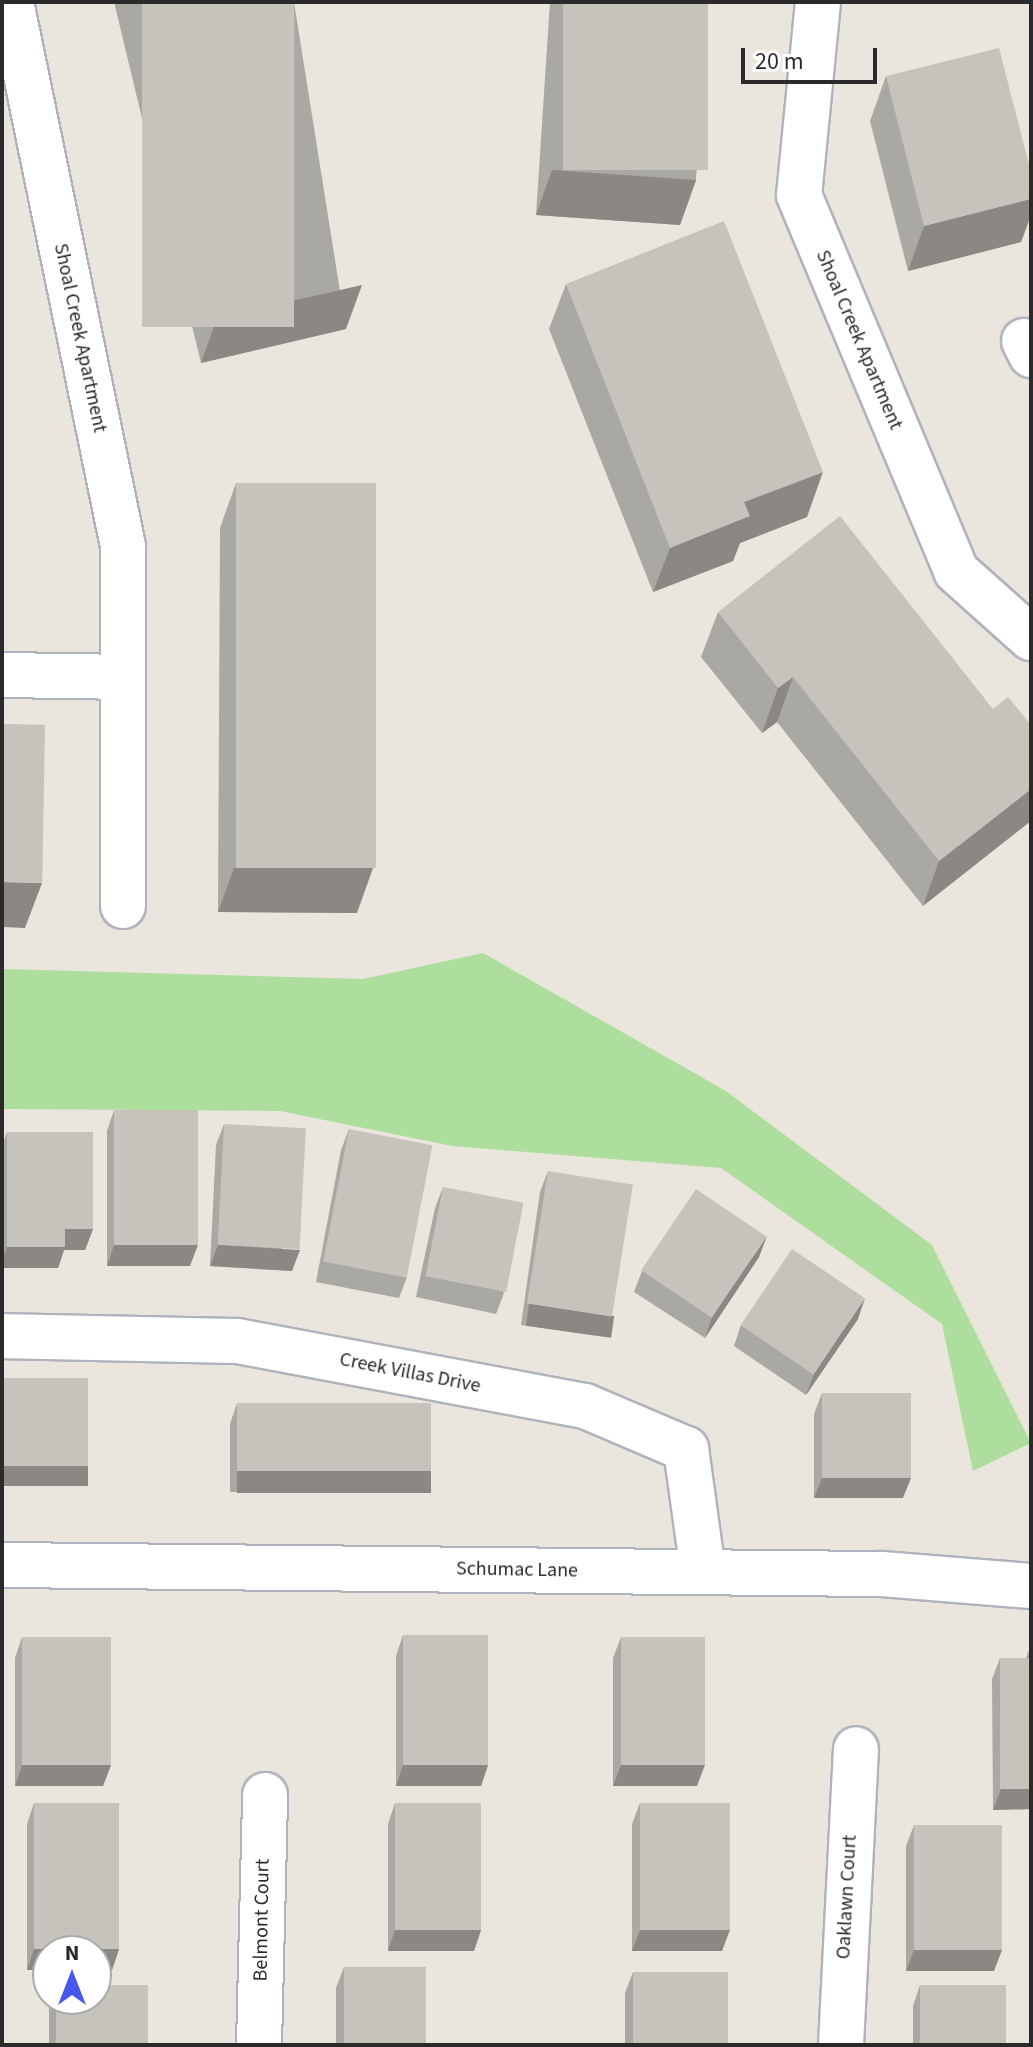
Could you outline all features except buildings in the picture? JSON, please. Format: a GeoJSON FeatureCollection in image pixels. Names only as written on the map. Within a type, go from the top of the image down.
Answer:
{"type":"FeatureCollection","features":[{"type":"Feature","properties":{"kind":"street","name":"Shoal Creek Apartment"},"geometry":{"type":"LineString","coordinates":[[11,2],[123,546],[123,906]]}},
{"type":"Feature","properties":{"kind":"street","name":"Shoal Creek Apartment"},"geometry":{"type":"LineString","coordinates":[[818,2],[799,195],[956,571],[1031,638]]}},
{"type":"Feature","properties":{"kind":"street"},"geometry":{"type":"LineString","coordinates":[[2,675],[123,677]]}},
{"type":"Feature","properties":{"kind":"street","name":"Creek Villas Drive"},"geometry":{"type":"LineString","coordinates":[[2,1336],[237,1341],[585,1406],[686,1449],[703,1571]]}},
{"type":"Feature","properties":{"kind":"street","name":"Schumac Lane"},"geometry":{"type":"LineString","coordinates":[[2,1565],[882,1574],[1031,1586]]}},
{"type":"Feature","properties":{"kind":"street","name":"Oaklawn Court"},"geometry":{"type":"LineString","coordinates":[[841,2045],[856,1749]]}},
{"type":"Feature","properties":{"kind":"street","name":"Belmont Court"},"geometry":{"type":"LineString","coordinates":[[259,2045],[265,1795]]}},
{"type":"Feature","properties":{"kind":"green space"},"geometry":{"type":"Polygon","coordinates":[[[483,953],[726,1091],[932,1245],[1031,1443],[973,1471],[942,1324],[721,1168],[452,1146],[280,1111],[2,1109],[2,969],[363,979],[483,953]]]}}]}
